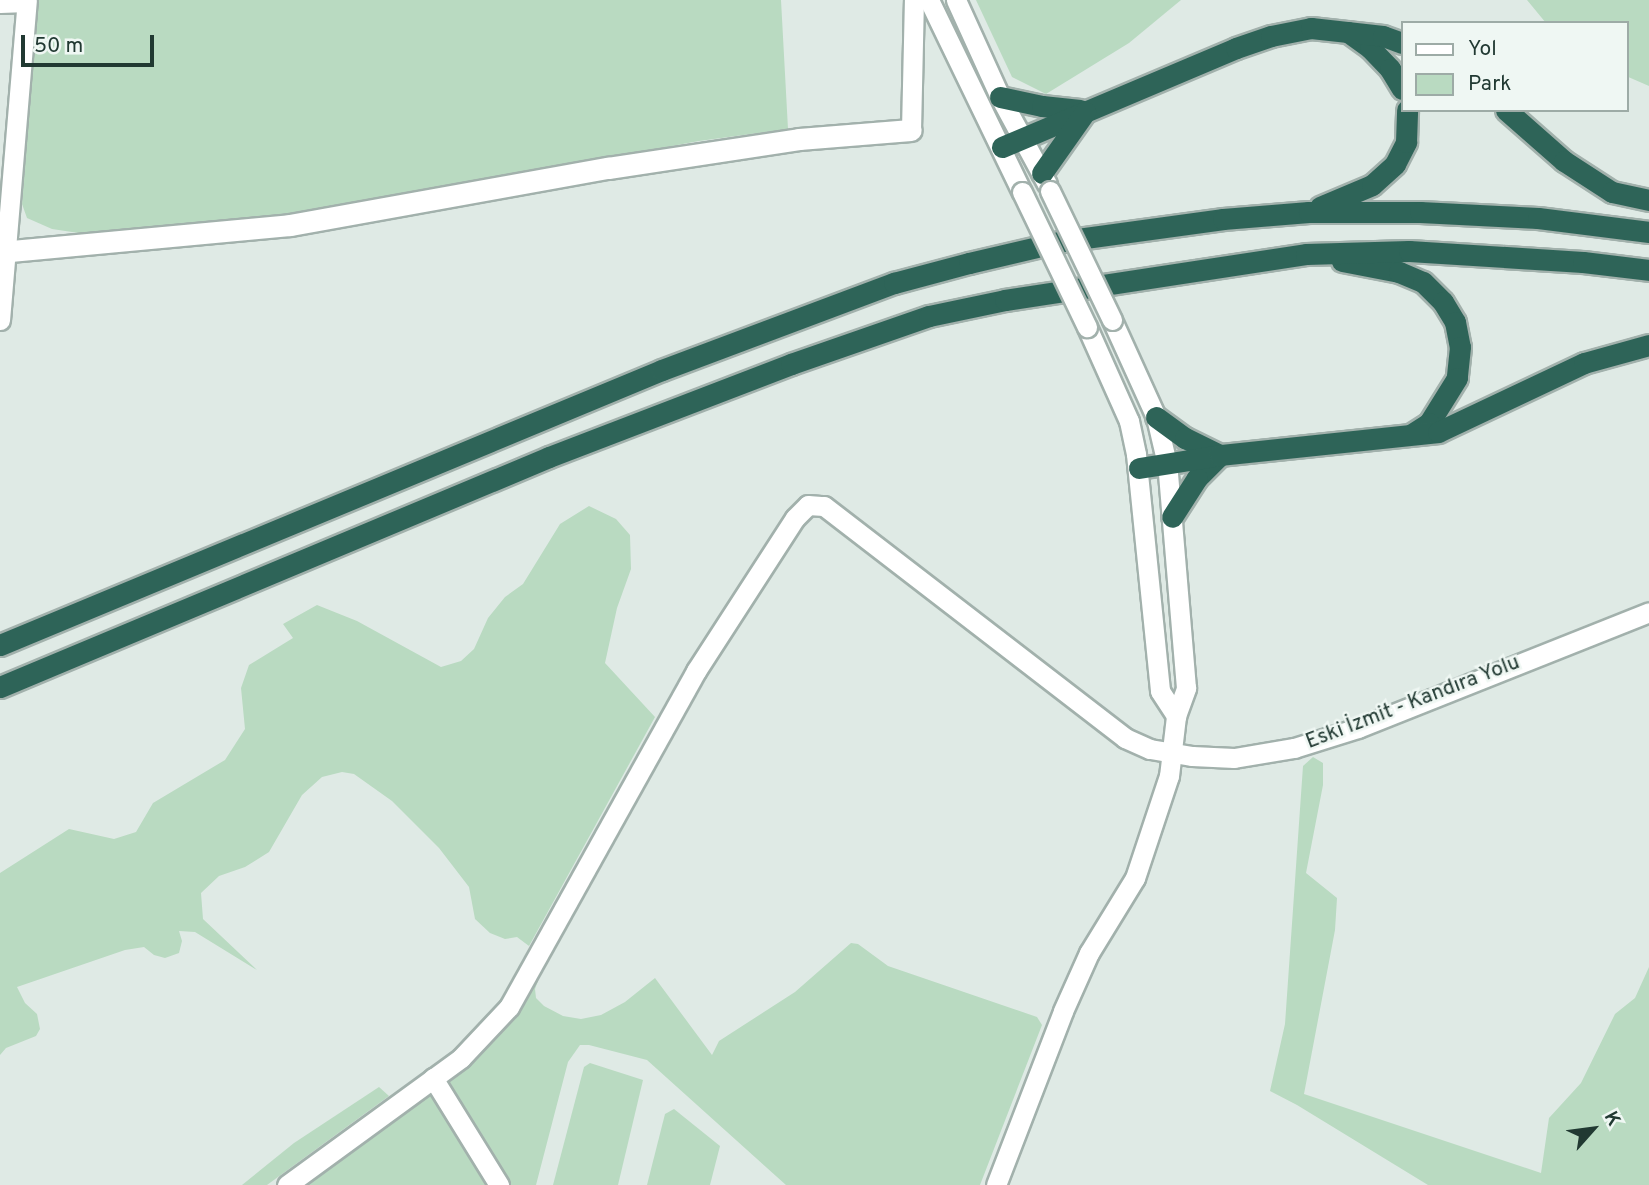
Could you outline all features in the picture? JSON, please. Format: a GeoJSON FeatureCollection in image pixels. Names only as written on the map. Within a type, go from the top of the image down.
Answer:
{"type":"FeatureCollection","features":[{"type":"Feature","properties":{"kind":"highway"},"geometry":{"type":"LineString","coordinates":[[1002,147],[1086,110],[1271,36],[1311,28],[1383,36],[1400,42]]}},
{"type":"Feature","properties":{"kind":"highway"},"geometry":{"type":"LineString","coordinates":[[1347,31],[1370,48],[1390,69],[1400,86]]}},
{"type":"Feature","properties":{"kind":"highway"},"geometry":{"type":"LineString","coordinates":[[1000,97],[1042,106],[1086,110]]}},
{"type":"Feature","properties":{"kind":"highway"},"geometry":{"type":"LineString","coordinates":[[1046,182],[1086,110]]}},
{"type":"Feature","properties":{"kind":"highway"},"geometry":{"type":"LineString","coordinates":[[1308,212],[1372,185],[1395,164],[1406,142],[1407,112]]}},
{"type":"Feature","properties":{"kind":"highway"},"geometry":{"type":"LineString","coordinates":[[1508,112],[1564,161],[1612,192],[1649,200]]}},
{"type":"Feature","properties":{"kind":"highway"},"geometry":{"type":"LineString","coordinates":[[0,645],[662,370],[894,283],[1063,241],[1223,219],[1308,212],[1538,218],[1649,232]]}},
{"type":"Feature","properties":{"kind":"highway"},"geometry":{"type":"LineString","coordinates":[[0,687],[549,457],[791,363],[929,316],[1004,300],[1306,254],[1409,251],[1583,262],[1649,271]]}},
{"type":"Feature","properties":{"kind":"highway"},"geometry":{"type":"LineString","coordinates":[[1306,254],[1399,272],[1423,282],[1443,302],[1455,322],[1460,347],[1457,378],[1429,423],[1408,437]]}},
{"type":"Feature","properties":{"kind":"highway"},"geometry":{"type":"LineString","coordinates":[[1139,468],[1220,455],[1438,432],[1584,363],[1649,345]]}},
{"type":"Feature","properties":{"kind":"highway"},"geometry":{"type":"LineString","coordinates":[[1156,417],[1185,438],[1220,455]]}},
{"type":"Feature","properties":{"kind":"highway"},"geometry":{"type":"LineString","coordinates":[[1172,517],[1190,487],[1220,455]]}},
{"type":"Feature","properties":{"kind":"street"},"geometry":{"type":"LineString","coordinates":[[4,252],[290,225],[608,168],[799,139],[911,131],[914,0]]}},
{"type":"Feature","properties":{"kind":"street"},"geometry":{"type":"LineString","coordinates":[[929,0],[1002,147],[1129,421],[1139,468],[1160,691],[1176,716]]}},
{"type":"Feature","properties":{"kind":"street"},"geometry":{"type":"LineString","coordinates":[[956,0],[1000,97],[1046,182],[1156,417],[1167,464],[1186,688],[1176,716],[1169,776],[1135,878],[1089,953],[1063,1011],[996,1185]]}},
{"type":"Feature","properties":{"kind":"street"},"geometry":{"type":"LineString","coordinates":[[0,3],[27,1],[0,320]]}},
{"type":"Feature","properties":{"kind":"street","name":"Eski İzmit - Kandıra Yolu"},"geometry":{"type":"LineString","coordinates":[[433,1077],[461,1058],[509,1007],[696,671],[795,518],[808,505],[824,506],[1125,738],[1170,754],[1234,758],[1294,748],[1358,728],[1649,612]]}},
{"type":"Feature","properties":{"kind":"street"},"geometry":{"type":"LineString","coordinates":[[286,1185],[433,1077],[499,1185]]}},
{"type":"Feature","properties":{"kind":"green space"},"geometry":{"type":"Polygon","coordinates":[[[37,0],[781,0],[788,129],[699,141],[293,216],[92,235],[52,229],[27,218],[22,204],[37,0]]]}},
{"type":"Feature","properties":{"kind":"green space"},"geometry":{"type":"Polygon","coordinates":[[[976,0],[1181,0],[1129,43],[1046,94],[1012,77],[976,0]]]}},
{"type":"Feature","properties":{"kind":"green space"},"geometry":{"type":"Polygon","coordinates":[[[1527,0],[1649,0],[1649,86],[1628,77],[1628,21],[1544,21],[1527,0]]]}},
{"type":"Feature","properties":{"kind":"green space"},"geometry":{"type":"Polygon","coordinates":[[[589,506],[616,519],[630,535],[631,569],[617,608],[605,663],[655,717],[529,946],[517,937],[505,939],[490,933],[475,919],[469,887],[439,848],[392,801],[354,774],[342,772],[322,777],[302,795],[269,852],[245,867],[219,876],[201,893],[203,919],[257,970],[195,932],[179,931],[182,941],[179,953],[165,958],[154,955],[144,947],[125,950],[17,987],[25,1003],[37,1014],[40,1029],[36,1036],[6,1048],[0,1055],[0,873],[69,829],[114,839],[136,832],[153,803],[225,760],[245,729],[241,688],[249,665],[293,638],[283,624],[317,605],[357,621],[441,667],[461,661],[474,649],[488,618],[505,597],[523,584],[560,524],[589,506]]]}},
{"type":"Feature","properties":{"kind":"green space"},"geometry":{"type":"Polygon","coordinates":[[[1313,757],[1323,763],[1323,785],[1306,873],[1337,898],[1335,930],[1304,1094],[1541,1173],[1549,1118],[1581,1083],[1615,1014],[1635,998],[1649,967],[1649,1185],[1428,1185],[1270,1091],[1285,1024],[1303,766],[1313,757]]]}},
{"type":"Feature","properties":{"kind":"green space"},"geometry":{"type":"Polygon","coordinates":[[[851,943],[858,944],[888,966],[1037,1017],[1042,1025],[980,1185],[786,1185],[647,1060],[580,1045],[568,1062],[536,1185],[510,1185],[446,1076],[550,948],[535,989],[536,998],[544,1006],[563,1016],[581,1019],[601,1015],[625,1002],[655,978],[712,1055],[719,1041],[795,992],[851,943]]]}},
{"type":"Feature","properties":{"kind":"green space"},"geometry":{"type":"Polygon","coordinates":[[[590,1063],[643,1080],[618,1185],[553,1185],[584,1067],[590,1063]]]}},
{"type":"Feature","properties":{"kind":"green space"},"geometry":{"type":"Polygon","coordinates":[[[379,1087],[389,1096],[267,1185],[242,1185],[294,1143],[379,1087]]]}},
{"type":"Feature","properties":{"kind":"green space"},"geometry":{"type":"Polygon","coordinates":[[[430,1095],[457,1132],[487,1185],[308,1185],[430,1095]]]}},
{"type":"Feature","properties":{"kind":"green space"},"geometry":{"type":"Polygon","coordinates":[[[674,1109],[720,1146],[710,1185],[647,1185],[665,1114],[674,1109]]]}}]}
